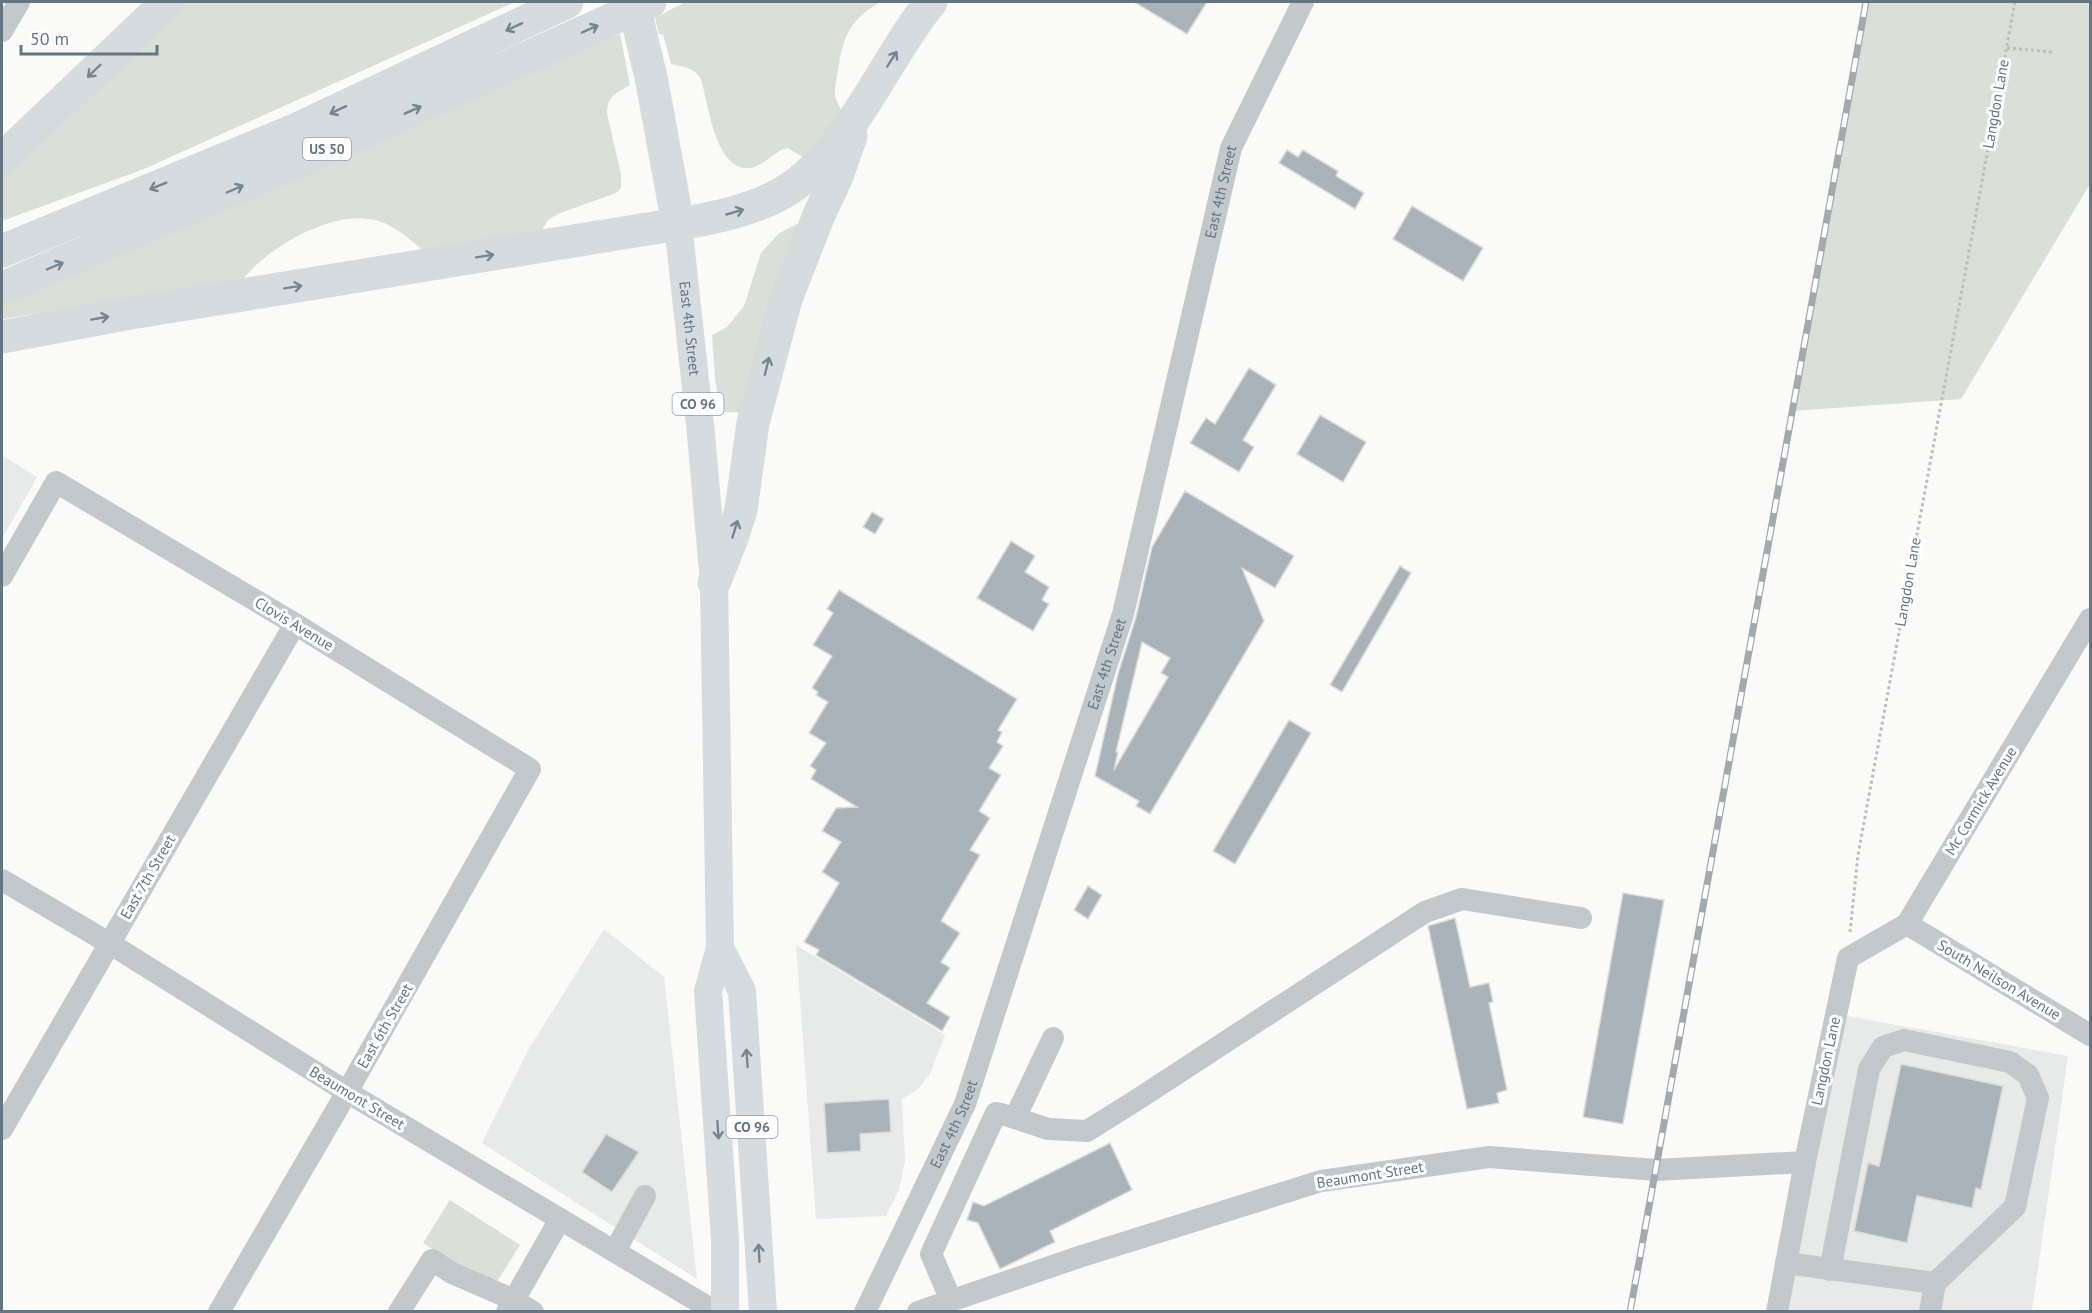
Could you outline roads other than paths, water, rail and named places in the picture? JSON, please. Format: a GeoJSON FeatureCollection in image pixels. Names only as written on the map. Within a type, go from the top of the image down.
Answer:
{"type":"FeatureCollection","features":[{"type":"Feature","properties":{"kind":"highway"},"geometry":{"type":"LineString","coordinates":[[2,159],[167,2]]}},
{"type":"Feature","properties":{"kind":"highway","name":"US 50"},"geometry":{"type":"LineString","coordinates":[[2,251],[295,130],[567,2]]}},
{"type":"Feature","properties":{"kind":"highway","name":"East 4th Street"},"geometry":{"type":"LineString","coordinates":[[633,2],[651,77],[678,225]]}},
{"type":"Feature","properties":{"kind":"highway","name":"US 50"},"geometry":{"type":"LineString","coordinates":[[2,288],[306,158],[650,2]]}},
{"type":"Feature","properties":{"kind":"highway","name":"CO 96"},"geometry":{"type":"LineString","coordinates":[[714,583],[741,510],[753,423],[786,299],[819,214],[837,176],[861,109],[931,2]]}},
{"type":"Feature","properties":{"kind":"highway"},"geometry":{"type":"LineString","coordinates":[[2,337],[142,311],[678,225],[737,212],[777,196],[811,171],[833,147],[861,109]]}},
{"type":"Feature","properties":{"kind":"main road","name":"East 4th Street"},"geometry":{"type":"LineString","coordinates":[[678,225],[701,434],[714,583],[720,948],[708,991],[725,1239],[725,1311]]}},
{"type":"Feature","properties":{"kind":"main road","name":"East 4th Street"},"geometry":{"type":"LineString","coordinates":[[720,948],[742,991],[763,1311]]}},
{"type":"Feature","properties":{"kind":"street"},"geometry":{"type":"LineString","coordinates":[[2,31],[19,2]]}},
{"type":"Feature","properties":{"kind":"street","name":"East 4th Street"},"geometry":{"type":"LineString","coordinates":[[865,1311],[965,1104],[1123,614],[1231,148],[1303,2]]}},
{"type":"Feature","properties":{"kind":"street","name":"Clovis Avenue"},"geometry":{"type":"LineString","coordinates":[[8,552],[56,482],[295,624],[530,770]]}},
{"type":"Feature","properties":{"kind":"street"},"geometry":{"type":"LineString","coordinates":[[2,576],[8,552]]}},
{"type":"Feature","properties":{"kind":"street","name":"Mc Cormick Avenue"},"geometry":{"type":"LineString","coordinates":[[1848,958],[1906,924],[2091,620]]}},
{"type":"Feature","properties":{"kind":"street","name":"East 7th Street"},"geometry":{"type":"LineString","coordinates":[[2,1129],[295,624]]}},
{"type":"Feature","properties":{"kind":"street","name":"East 6th Street"},"geometry":{"type":"LineString","coordinates":[[219,1311],[347,1092],[530,770]]}},
{"type":"Feature","properties":{"kind":"street","name":"Beaumont Street"},"geometry":{"type":"LineString","coordinates":[[2,880],[110,943],[347,1092],[716,1311]]}},
{"type":"Feature","properties":{"kind":"street"},"geometry":{"type":"LineString","coordinates":[[965,1104],[1048,1129],[1087,1131],[1425,912],[1462,899],[1581,918]]}},
{"type":"Feature","properties":{"kind":"street","name":"South Neilson Avenue"},"geometry":{"type":"LineString","coordinates":[[1906,924],[2091,1035]]}},
{"type":"Feature","properties":{"kind":"street","name":"Langdon Lane"},"geometry":{"type":"LineString","coordinates":[[1805,1162],[1848,958]]}},
{"type":"Feature","properties":{"kind":"street"},"geometry":{"type":"LineString","coordinates":[[931,1254],[957,1196],[1053,1038]]}},
{"type":"Feature","properties":{"kind":"street"},"geometry":{"type":"LineString","coordinates":[[1830,1270],[1869,1069],[1883,1047],[1905,1040],[2010,1062],[2028,1075],[2038,1098],[2015,1207],[1935,1283],[1930,1311]]}},
{"type":"Feature","properties":{"kind":"street","name":"Beaumont Street"},"geometry":{"type":"LineString","coordinates":[[918,1311],[1082,1256],[1321,1181],[1489,1157],[1656,1170],[1805,1162]]}},
{"type":"Feature","properties":{"kind":"street"},"geometry":{"type":"LineString","coordinates":[[1777,1311],[1805,1162]]}},
{"type":"Feature","properties":{"kind":"street"},"geometry":{"type":"LineString","coordinates":[[927,1183],[957,1196]]}},
{"type":"Feature","properties":{"kind":"street"},"geometry":{"type":"LineString","coordinates":[[615,1251],[645,1196]]}},
{"type":"Feature","properties":{"kind":"street"},"geometry":{"type":"LineString","coordinates":[[399,1311],[432,1260],[518,1308],[560,1219]]}},
{"type":"Feature","properties":{"kind":"street"},"geometry":{"type":"LineString","coordinates":[[900,1239],[931,1254],[951,1300]]}},
{"type":"Feature","properties":{"kind":"street"},"geometry":{"type":"LineString","coordinates":[[1786,1263],[1935,1283]]}},
{"type":"Feature","properties":{"kind":"railway"},"geometry":{"type":"LineString","coordinates":[[1630,1312],[1866,2]]}}]}
